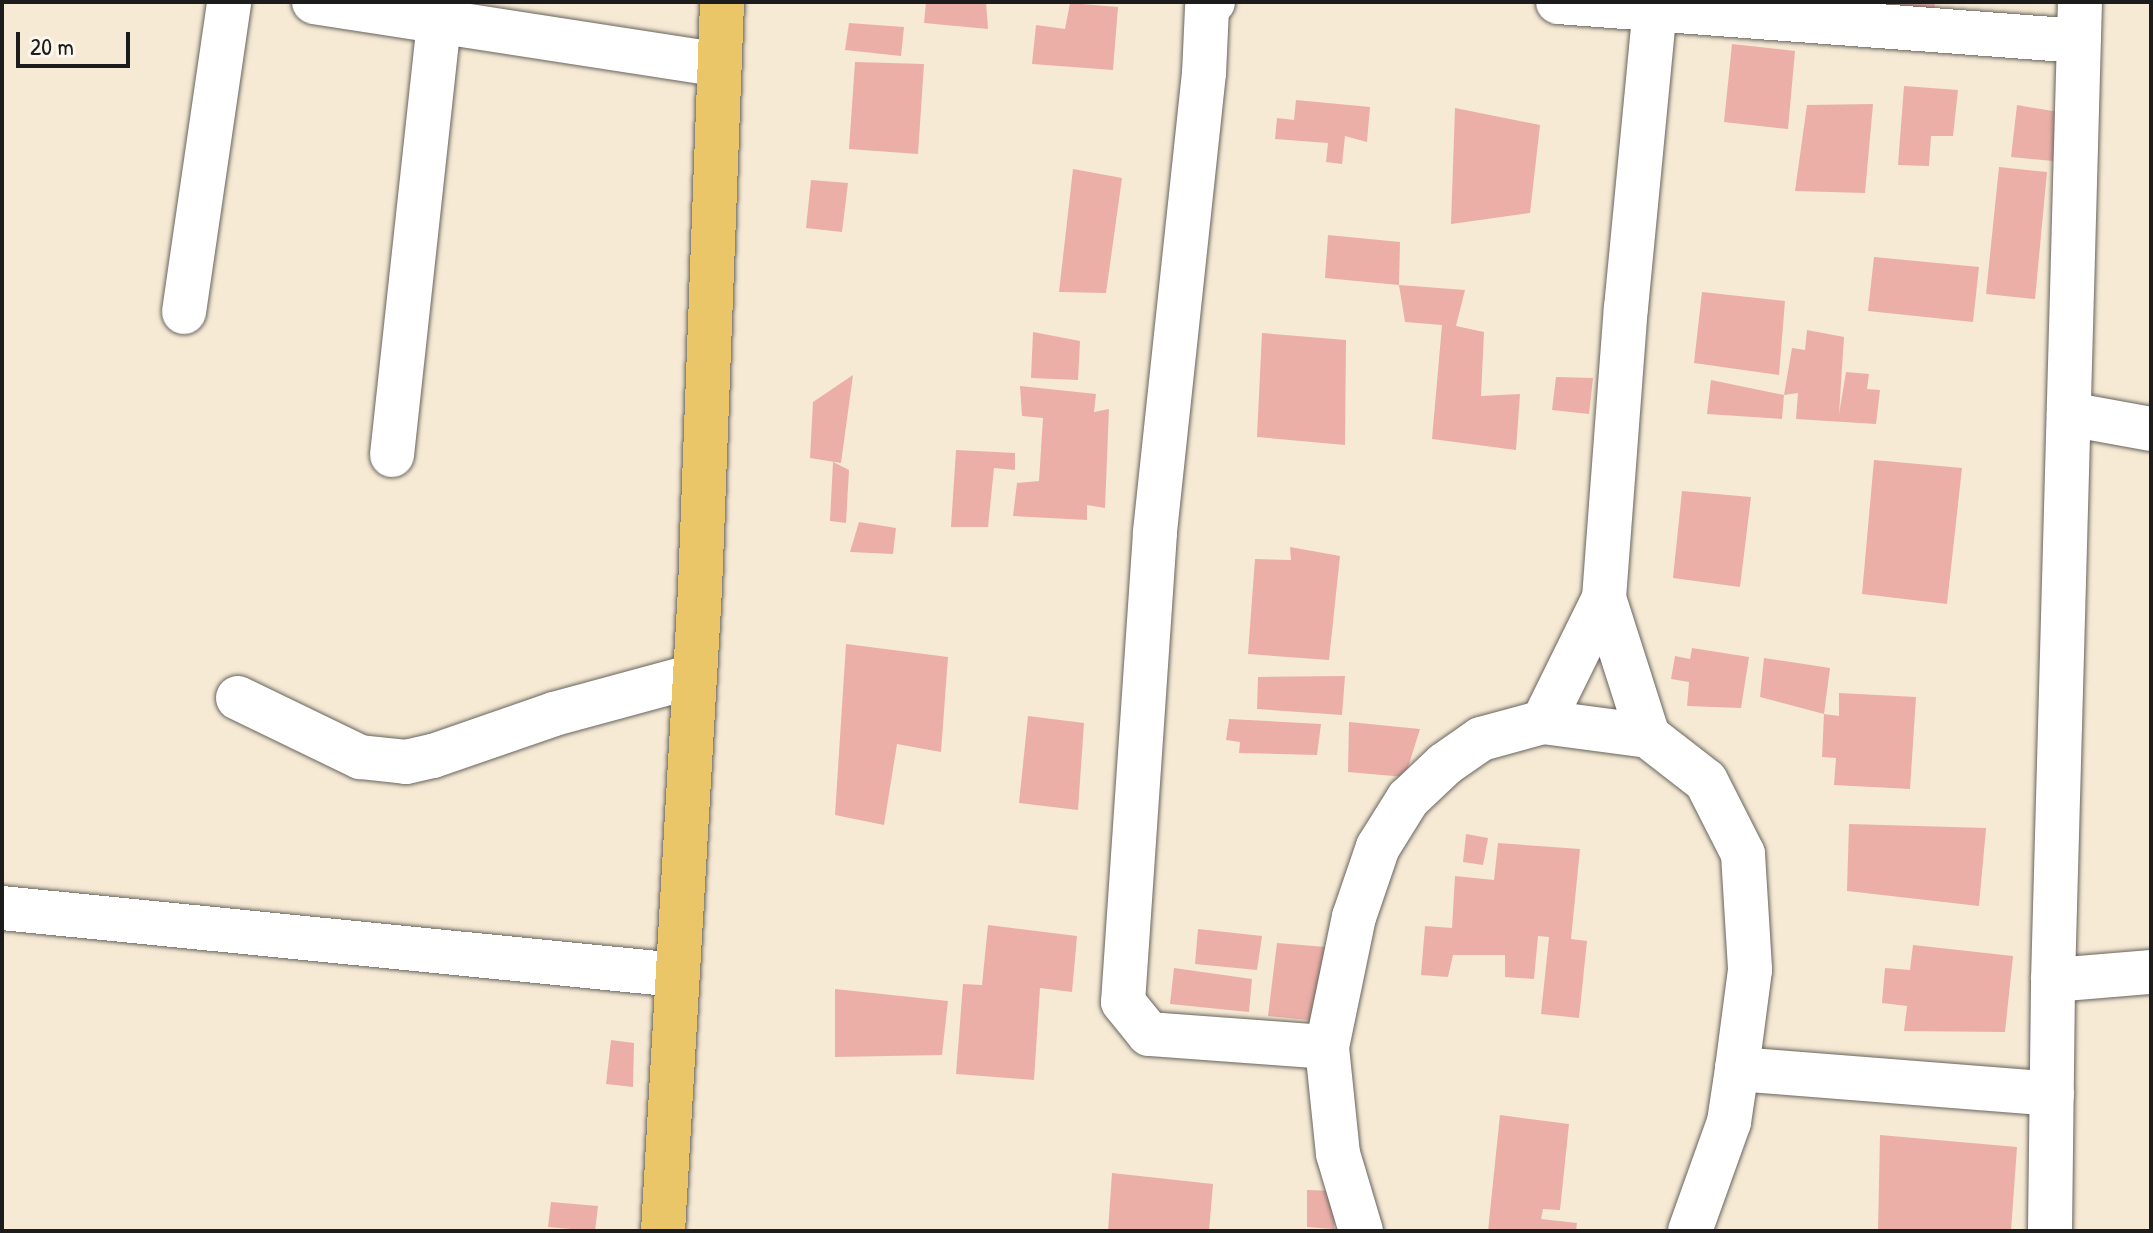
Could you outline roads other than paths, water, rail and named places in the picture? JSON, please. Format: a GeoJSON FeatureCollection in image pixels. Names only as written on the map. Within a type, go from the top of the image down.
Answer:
{"type":"FeatureCollection","features":[{"type":"Feature","properties":{"kind":"main road"},"geometry":{"type":"LineString","coordinates":[[663,1231],[694,676],[722,2]]}},
{"type":"Feature","properties":{"kind":"street"},"geometry":{"type":"LineString","coordinates":[[184,312],[229,2]]}},
{"type":"Feature","properties":{"kind":"street"},"geometry":{"type":"LineString","coordinates":[[314,2],[719,65]]}},
{"type":"Feature","properties":{"kind":"street"},"geometry":{"type":"LineString","coordinates":[[1213,2],[1207,8],[1204,73],[1155,533],[1123,1002],[1149,1034],[1327,1047]]}},
{"type":"Feature","properties":{"kind":"street"},"geometry":{"type":"LineString","coordinates":[[1558,2],[2080,22],[2053,980],[2050,1231]]}},
{"type":"Feature","properties":{"kind":"street"},"geometry":{"type":"LineString","coordinates":[[1543,722],[1604,598],[1626,308],[1655,7]]}},
{"type":"Feature","properties":{"kind":"street"},"geometry":{"type":"LineString","coordinates":[[392,455],[439,22]]}},
{"type":"Feature","properties":{"kind":"street"},"geometry":{"type":"LineString","coordinates":[[2069,414],[2151,429]]}},
{"type":"Feature","properties":{"kind":"street"},"geometry":{"type":"LineString","coordinates":[[1604,598],[1648,736]]}},
{"type":"Feature","properties":{"kind":"street"},"geometry":{"type":"LineString","coordinates":[[238,698],[360,757],[406,762],[433,756],[554,714],[694,676]]}},
{"type":"Feature","properties":{"kind":"street"},"geometry":{"type":"LineString","coordinates":[[1361,1231],[1338,1154],[1327,1047],[1354,917],[1378,847],[1408,799],[1445,764],[1481,739],[1543,722],[1648,736],[1706,781],[1743,854],[1750,970],[1737,1069],[1729,1122],[1690,1231]]}},
{"type":"Feature","properties":{"kind":"street"},"geometry":{"type":"LineString","coordinates":[[2,908],[677,975]]}},
{"type":"Feature","properties":{"kind":"street"},"geometry":{"type":"LineString","coordinates":[[2053,980],[2151,972]]}},
{"type":"Feature","properties":{"kind":"street"},"geometry":{"type":"LineString","coordinates":[[1737,1069],[2052,1094]]}}]}
